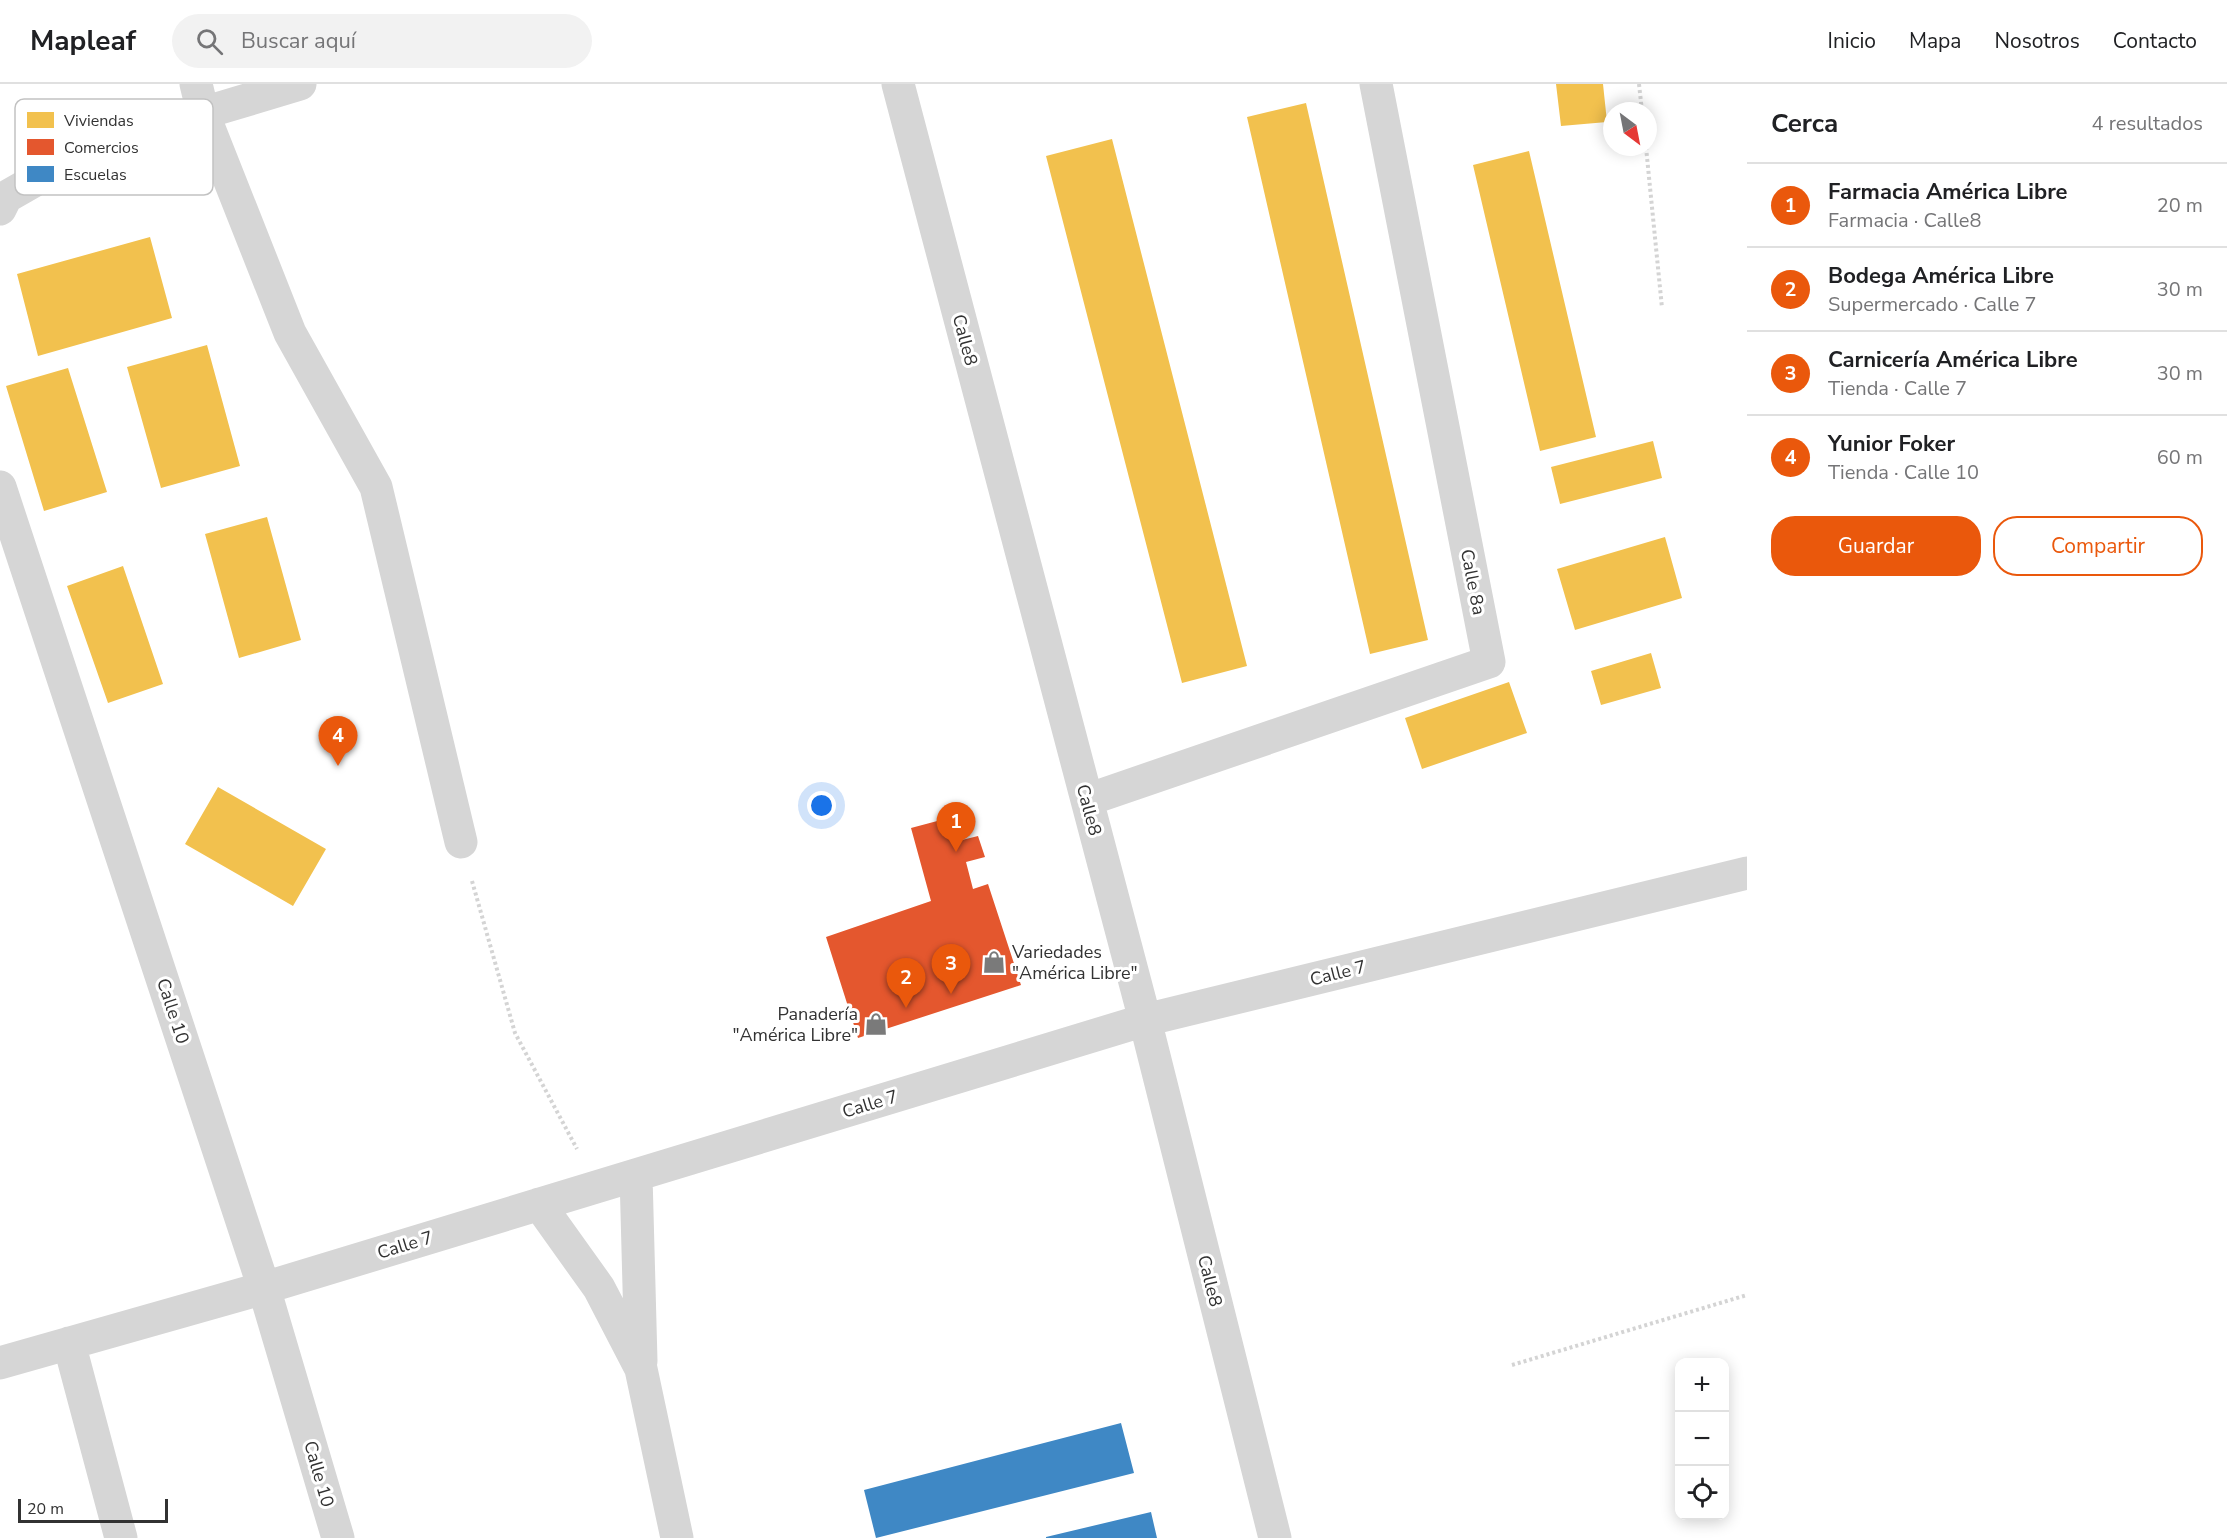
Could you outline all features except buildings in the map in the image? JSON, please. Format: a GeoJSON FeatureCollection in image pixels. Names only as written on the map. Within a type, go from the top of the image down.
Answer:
{"type":"FeatureCollection","features":[{"type":"Feature","properties":{"kind":"street"},"geometry":{"type":"LineString","coordinates":[[199,99],[300,84]]}},
{"type":"Feature","properties":{"kind":"street","name":"Calle8"},"geometry":{"type":"LineString","coordinates":[[898,84],[1145,1020],[1275,1538]]}},
{"type":"Feature","properties":{"kind":"street","name":"Calle 8a"},"geometry":{"type":"LineString","coordinates":[[1087,800],[1489,662],[1376,84]]}},
{"type":"Feature","properties":{"kind":"street"},"geometry":{"type":"LineString","coordinates":[[213,135],[290,333],[376,487],[461,842]]}},
{"type":"Feature","properties":{"kind":"street"},"geometry":{"type":"LineString","coordinates":[[0,209],[6,197],[15,192]]}},
{"type":"Feature","properties":{"kind":"street","name":"Calle 10"},"geometry":{"type":"LineString","coordinates":[[0,487],[264,1288],[338,1538]]}},
{"type":"Feature","properties":{"kind":"street","name":"Calle 7"},"geometry":{"type":"LineString","coordinates":[[0,1363],[264,1288],[1145,1020],[1747,873]]}},
{"type":"Feature","properties":{"kind":"street"},"geometry":{"type":"LineString","coordinates":[[636,1175],[641,1369],[677,1538]]}},
{"type":"Feature","properties":{"kind":"street"},"geometry":{"type":"LineString","coordinates":[[539,1204],[599,1288],[641,1369]]}},
{"type":"Feature","properties":{"kind":"street"},"geometry":{"type":"LineString","coordinates":[[69,1343],[121,1538]]}},
{"type":"Feature","properties":{"kind":"path"},"geometry":{"type":"LineString","coordinates":[[1639,84],[1641,102]]}},
{"type":"Feature","properties":{"kind":"path"},"geometry":{"type":"LineString","coordinates":[[1647,156],[1662,308]]}},
{"type":"Feature","properties":{"kind":"path"},"geometry":{"type":"LineString","coordinates":[[461,842],[515,1033],[597,1187]]}},
{"type":"Feature","properties":{"kind":"path"},"geometry":{"type":"LineString","coordinates":[[1512,1365],[1747,1295]]}},
{"type":"Feature","properties":{"kind":"place","name":"Yunior Foker"},"geometry":{"type":"Point","coordinates":[338,766]}},
{"type":"Feature","properties":{"kind":"place","name":"Farmacia América Libre"},"geometry":{"type":"Point","coordinates":[956,852]}},
{"type":"Feature","properties":{"kind":"place","name":"Variedades \"América Libre\""},"geometry":{"type":"Point","coordinates":[994,962]}},
{"type":"Feature","properties":{"kind":"place","name":"Carnicería América Libre"},"geometry":{"type":"Point","coordinates":[951,994]}},
{"type":"Feature","properties":{"kind":"place","name":"Bodega América Libre"},"geometry":{"type":"Point","coordinates":[906,1008]}},
{"type":"Feature","properties":{"kind":"place","name":"Panadería \"América Libre\""},"geometry":{"type":"Point","coordinates":[876,1024]}}]}
